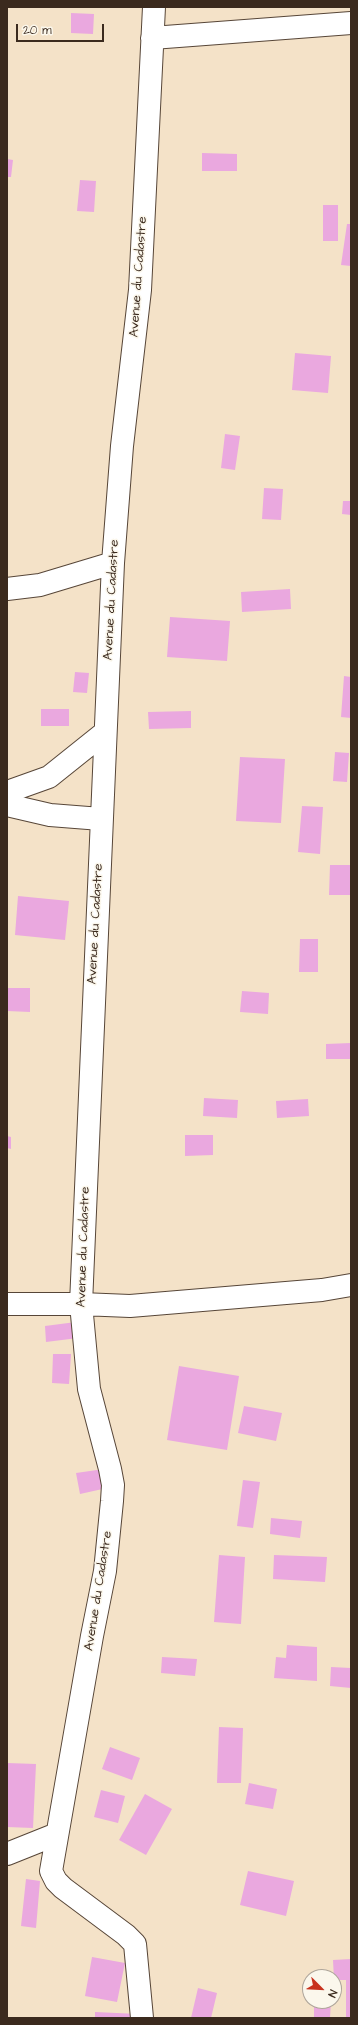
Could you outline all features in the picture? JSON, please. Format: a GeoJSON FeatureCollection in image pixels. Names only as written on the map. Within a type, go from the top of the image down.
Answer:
{"type":"FeatureCollection","features":[{"type":"Feature","properties":{"kind":"street","name":"Avenue du Cadastre"},"geometry":{"type":"LineString","coordinates":[[142,2018],[135,1944],[126,1934],[56,1881],[51,1871],[105,1571],[113,1485],[89,1388],[81,1304],[104,733],[113,563],[122,446],[140,290],[154,7]]}},
{"type":"Feature","properties":{"kind":"street"},"geometry":{"type":"LineString","coordinates":[[152,38],[351,23]]}},
{"type":"Feature","properties":{"kind":"street"},"geometry":{"type":"LineString","coordinates":[[7,589],[40,585],[113,563]]}},
{"type":"Feature","properties":{"kind":"street"},"geometry":{"type":"LineString","coordinates":[[7,792],[49,777],[104,733]]}},
{"type":"Feature","properties":{"kind":"street"},"geometry":{"type":"LineString","coordinates":[[7,805],[50,815],[101,819]]}},
{"type":"Feature","properties":{"kind":"street"},"geometry":{"type":"LineString","coordinates":[[7,1304],[81,1304],[130,1306],[322,1290],[351,1285]]}},
{"type":"Feature","properties":{"kind":"street"},"geometry":{"type":"LineString","coordinates":[[7,1854],[57,1834]]}},
{"type":"Feature","properties":{"kind":"building"},"geometry":{"type":"Polygon","coordinates":[[[71,13],[94,14],[93,34],[71,33],[71,13]]]}},
{"type":"Feature","properties":{"kind":"building"},"geometry":{"type":"Polygon","coordinates":[[[202,153],[237,154],[237,171],[202,171],[202,153]]]}},
{"type":"Feature","properties":{"kind":"building"},"geometry":{"type":"Polygon","coordinates":[[[7,159],[13,160],[11,177],[7,177],[7,159]]]}},
{"type":"Feature","properties":{"kind":"building"},"geometry":{"type":"Polygon","coordinates":[[[80,180],[96,181],[94,212],[77,211],[80,180]]]}},
{"type":"Feature","properties":{"kind":"building"},"geometry":{"type":"Polygon","coordinates":[[[323,205],[338,205],[338,241],[323,241],[323,205]]]}},
{"type":"Feature","properties":{"kind":"building"},"geometry":{"type":"Polygon","coordinates":[[[347,224],[351,224],[351,266],[341,265],[347,224]]]}},
{"type":"Feature","properties":{"kind":"building"},"geometry":{"type":"Polygon","coordinates":[[[295,353],[331,356],[328,393],[292,390],[295,353]]]}},
{"type":"Feature","properties":{"kind":"building"},"geometry":{"type":"Polygon","coordinates":[[[225,434],[240,436],[235,470],[221,468],[225,434]]]}},
{"type":"Feature","properties":{"kind":"building"},"geometry":{"type":"Polygon","coordinates":[[[264,488],[283,489],[281,520],[262,519],[264,488]]]}},
{"type":"Feature","properties":{"kind":"building"},"geometry":{"type":"Polygon","coordinates":[[[343,501],[351,501],[351,515],[342,514],[343,501]]]}},
{"type":"Feature","properties":{"kind":"building"},"geometry":{"type":"Polygon","coordinates":[[[290,589],[291,609],[242,612],[241,592],[290,589]]]}},
{"type":"Feature","properties":{"kind":"building"},"geometry":{"type":"Polygon","coordinates":[[[170,617],[230,621],[227,661],[167,657],[170,617]]]}},
{"type":"Feature","properties":{"kind":"building"},"geometry":{"type":"Polygon","coordinates":[[[75,672],[89,673],[87,693],[73,692],[75,672]]]}},
{"type":"Feature","properties":{"kind":"building"},"geometry":{"type":"Polygon","coordinates":[[[344,676],[351,677],[351,718],[341,717],[344,676]]]}},
{"type":"Feature","properties":{"kind":"building"},"geometry":{"type":"Polygon","coordinates":[[[41,709],[69,709],[69,726],[41,726],[41,709]]]}},
{"type":"Feature","properties":{"kind":"building"},"geometry":{"type":"Polygon","coordinates":[[[191,711],[191,728],[149,729],[148,712],[191,711]]]}},
{"type":"Feature","properties":{"kind":"building"},"geometry":{"type":"Polygon","coordinates":[[[335,752],[349,753],[347,782],[333,781],[335,752]]]}},
{"type":"Feature","properties":{"kind":"building"},"geometry":{"type":"Polygon","coordinates":[[[240,757],[285,759],[281,823],[236,821],[240,757]]]}},
{"type":"Feature","properties":{"kind":"building"},"geometry":{"type":"Polygon","coordinates":[[[302,806],[323,807],[320,854],[298,852],[302,806]]]}},
{"type":"Feature","properties":{"kind":"building"},"geometry":{"type":"Polygon","coordinates":[[[330,865],[351,865],[351,895],[329,895],[330,865]]]}},
{"type":"Feature","properties":{"kind":"building"},"geometry":{"type":"Polygon","coordinates":[[[18,896],[69,901],[65,940],[15,935],[18,896]]]}},
{"type":"Feature","properties":{"kind":"building"},"geometry":{"type":"Polygon","coordinates":[[[300,939],[318,939],[318,972],[299,972],[300,939]]]}},
{"type":"Feature","properties":{"kind":"building"},"geometry":{"type":"Polygon","coordinates":[[[7,988],[30,988],[30,1012],[7,1011],[7,988]]]}},
{"type":"Feature","properties":{"kind":"building"},"geometry":{"type":"Polygon","coordinates":[[[242,991],[269,993],[268,1014],[240,1012],[242,991]]]}},
{"type":"Feature","properties":{"kind":"building"},"geometry":{"type":"Polygon","coordinates":[[[351,1043],[351,1059],[326,1059],[326,1044],[351,1043]]]}},
{"type":"Feature","properties":{"kind":"building"},"geometry":{"type":"Polygon","coordinates":[[[204,1098],[238,1100],[237,1118],[203,1116],[204,1098]]]}},
{"type":"Feature","properties":{"kind":"building"},"geometry":{"type":"Polygon","coordinates":[[[308,1099],[309,1116],[277,1118],[276,1101],[308,1099]]]}},
{"type":"Feature","properties":{"kind":"building"},"geometry":{"type":"Polygon","coordinates":[[[185,1135],[213,1135],[213,1155],[185,1156],[185,1135]]]}},
{"type":"Feature","properties":{"kind":"building"},"geometry":{"type":"Polygon","coordinates":[[[7,1136],[11,1137],[11,1149],[7,1148],[7,1136]]]}},
{"type":"Feature","properties":{"kind":"building"},"geometry":{"type":"Polygon","coordinates":[[[76,1322],[78,1338],[46,1342],[45,1326],[76,1322]]]}},
{"type":"Feature","properties":{"kind":"building"},"geometry":{"type":"Polygon","coordinates":[[[53,1354],[71,1354],[69,1384],[52,1383],[53,1354]]]}},
{"type":"Feature","properties":{"kind":"building"},"geometry":{"type":"Polygon","coordinates":[[[179,1366],[239,1376],[227,1450],[167,1440],[179,1366]]]}},
{"type":"Feature","properties":{"kind":"building"},"geometry":{"type":"Polygon","coordinates":[[[244,1406],[282,1413],[276,1441],[238,1433],[244,1406]]]}},
{"type":"Feature","properties":{"kind":"building"},"geometry":{"type":"Polygon","coordinates":[[[104,1469],[107,1488],[80,1494],[76,1473],[104,1469]]]}},
{"type":"Feature","properties":{"kind":"building"},"geometry":{"type":"Polygon","coordinates":[[[243,1480],[260,1482],[253,1528],[237,1526],[243,1480]]]}},
{"type":"Feature","properties":{"kind":"building"},"geometry":{"type":"Polygon","coordinates":[[[271,1518],[302,1521],[300,1538],[270,1534],[271,1518]]]}},
{"type":"Feature","properties":{"kind":"building"},"geometry":{"type":"Polygon","coordinates":[[[219,1555],[245,1557],[241,1624],[214,1622],[219,1555]]]}},
{"type":"Feature","properties":{"kind":"building"},"geometry":{"type":"Polygon","coordinates":[[[274,1555],[327,1557],[325,1582],[273,1579],[274,1555]]]}},
{"type":"Feature","properties":{"kind":"building"},"geometry":{"type":"Polygon","coordinates":[[[287,1645],[317,1647],[317,1681],[274,1678],[276,1657],[286,1658],[287,1645]]]}},
{"type":"Feature","properties":{"kind":"building"},"geometry":{"type":"Polygon","coordinates":[[[162,1657],[197,1659],[195,1676],[161,1673],[162,1657]]]}},
{"type":"Feature","properties":{"kind":"building"},"geometry":{"type":"Polygon","coordinates":[[[331,1667],[351,1668],[351,1688],[330,1686],[331,1667]]]}},
{"type":"Feature","properties":{"kind":"building"},"geometry":{"type":"Polygon","coordinates":[[[219,1727],[243,1728],[241,1783],[217,1783],[219,1727]]]}},
{"type":"Feature","properties":{"kind":"building"},"geometry":{"type":"Polygon","coordinates":[[[110,1747],[140,1758],[132,1780],[102,1769],[110,1747]]]}},
{"type":"Feature","properties":{"kind":"building"},"geometry":{"type":"Polygon","coordinates":[[[7,1763],[36,1764],[33,1828],[7,1827],[7,1763]]]}},
{"type":"Feature","properties":{"kind":"building"},"geometry":{"type":"Polygon","coordinates":[[[249,1783],[277,1789],[273,1809],[245,1804],[249,1783]]]}},
{"type":"Feature","properties":{"kind":"building"},"geometry":{"type":"Polygon","coordinates":[[[101,1790],[125,1796],[118,1823],[94,1817],[101,1790]]]}},
{"type":"Feature","properties":{"kind":"building"},"geometry":{"type":"Polygon","coordinates":[[[145,1794],[172,1809],[146,1855],[119,1840],[145,1794]]]}},
{"type":"Feature","properties":{"kind":"building"},"geometry":{"type":"Polygon","coordinates":[[[248,1871],[294,1881],[286,1916],[240,1905],[248,1871]]]}},
{"type":"Feature","properties":{"kind":"building"},"geometry":{"type":"Polygon","coordinates":[[[26,1879],[40,1881],[36,1928],[21,1926],[26,1879]]]}},
{"type":"Feature","properties":{"kind":"building"},"geometry":{"type":"Polygon","coordinates":[[[92,1957],[125,1963],[117,2002],[85,1996],[92,1957]]]}},
{"type":"Feature","properties":{"kind":"building"},"geometry":{"type":"Polygon","coordinates":[[[351,1959],[351,2018],[346,2018],[346,1980],[342,1980],[342,1969],[333,1969],[333,1960],[351,1959]]]}},
{"type":"Feature","properties":{"kind":"building"},"geometry":{"type":"Polygon","coordinates":[[[198,1988],[217,1993],[211,2018],[191,2018],[198,1988]]]}},
{"type":"Feature","properties":{"kind":"building"},"geometry":{"type":"Polygon","coordinates":[[[314,2009],[331,2009],[330,2018],[314,2018],[314,2009]]]}},
{"type":"Feature","properties":{"kind":"building"},"geometry":{"type":"Polygon","coordinates":[[[95,2012],[138,2014],[138,2018],[95,2018],[95,2012]]]}}]}
